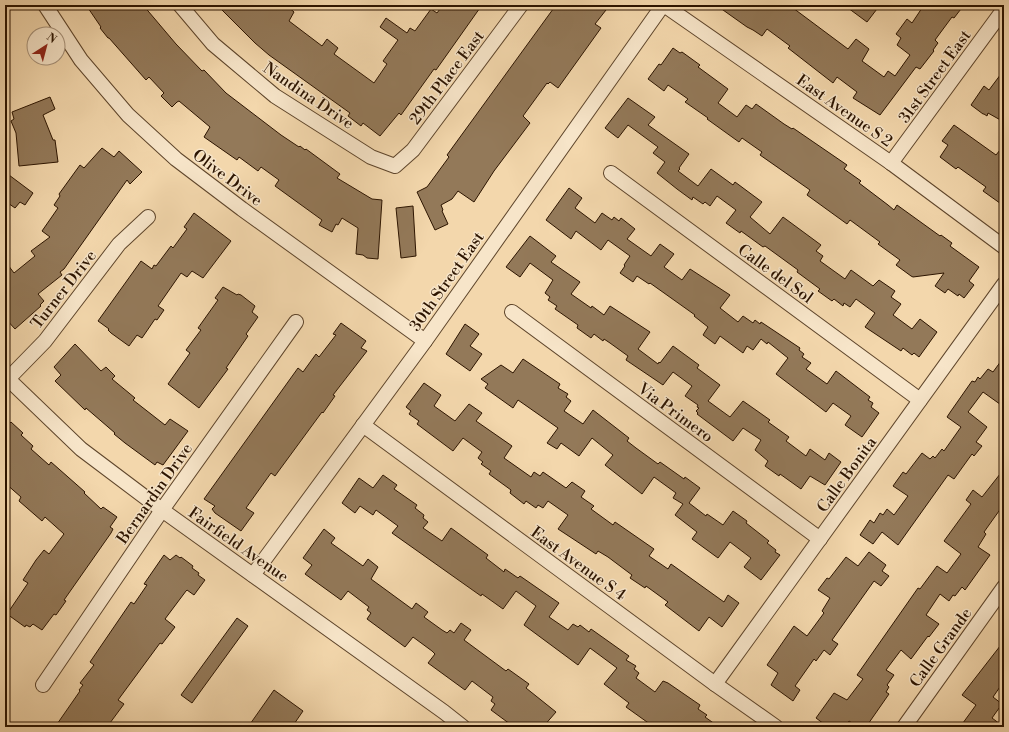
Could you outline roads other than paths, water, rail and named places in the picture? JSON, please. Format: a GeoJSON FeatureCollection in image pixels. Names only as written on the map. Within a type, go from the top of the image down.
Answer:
{"type":"FeatureCollection","features":[{"type":"Feature","properties":{"kind":"street","name":"Olive Drive"},"geometry":{"type":"LineString","coordinates":[[45,5],[81,60],[128,115],[176,159],[242,209],[425,341]]}},
{"type":"Feature","properties":{"kind":"street","name":"Nandina Drive"},"geometry":{"type":"LineString","coordinates":[[180,5],[213,44],[275,96],[371,157],[395,166]]}},
{"type":"Feature","properties":{"kind":"street","name":"29th Place East"},"geometry":{"type":"LineString","coordinates":[[395,166],[413,150],[521,5]]}},
{"type":"Feature","properties":{"kind":"street","name":"30th Street East"},"geometry":{"type":"LineString","coordinates":[[254,575],[425,341],[664,5]]}},
{"type":"Feature","properties":{"kind":"street","name":"East Avenue S 2"},"geometry":{"type":"LineString","coordinates":[[664,5],[891,163],[1004,247]]}},
{"type":"Feature","properties":{"kind":"street","name":"31st Street East"},"geometry":{"type":"LineString","coordinates":[[891,163],[1004,9]]}},
{"type":"Feature","properties":{"kind":"street","name":"Calle del Sol"},"geometry":{"type":"LineString","coordinates":[[611,173],[920,400]]}},
{"type":"Feature","properties":{"kind":"street","name":"Turner Drive"},"geometry":{"type":"LineString","coordinates":[[6,379],[45,341],[119,244],[148,217]]}},
{"type":"Feature","properties":{"kind":"street","name":"Calle Bonita"},"geometry":{"type":"LineString","coordinates":[[715,684],[1004,284]]}},
{"type":"Feature","properties":{"kind":"street","name":"Via Primero"},"geometry":{"type":"LineString","coordinates":[[512,312],[820,539]]}},
{"type":"Feature","properties":{"kind":"street","name":"Bernardin Drive"},"geometry":{"type":"LineString","coordinates":[[43,685],[162,510],[296,322]]}},
{"type":"Feature","properties":{"kind":"street","name":"Fairfield Avenue"},"geometry":{"type":"LineString","coordinates":[[6,379],[81,449],[162,510],[463,727]]}},
{"type":"Feature","properties":{"kind":"street","name":"East Avenue S 4"},"geometry":{"type":"LineString","coordinates":[[363,425],[715,684],[776,727]]}},
{"type":"Feature","properties":{"kind":"street","name":"Calle Grande"},"geometry":{"type":"LineString","coordinates":[[904,727],[1004,587]]}}]}
